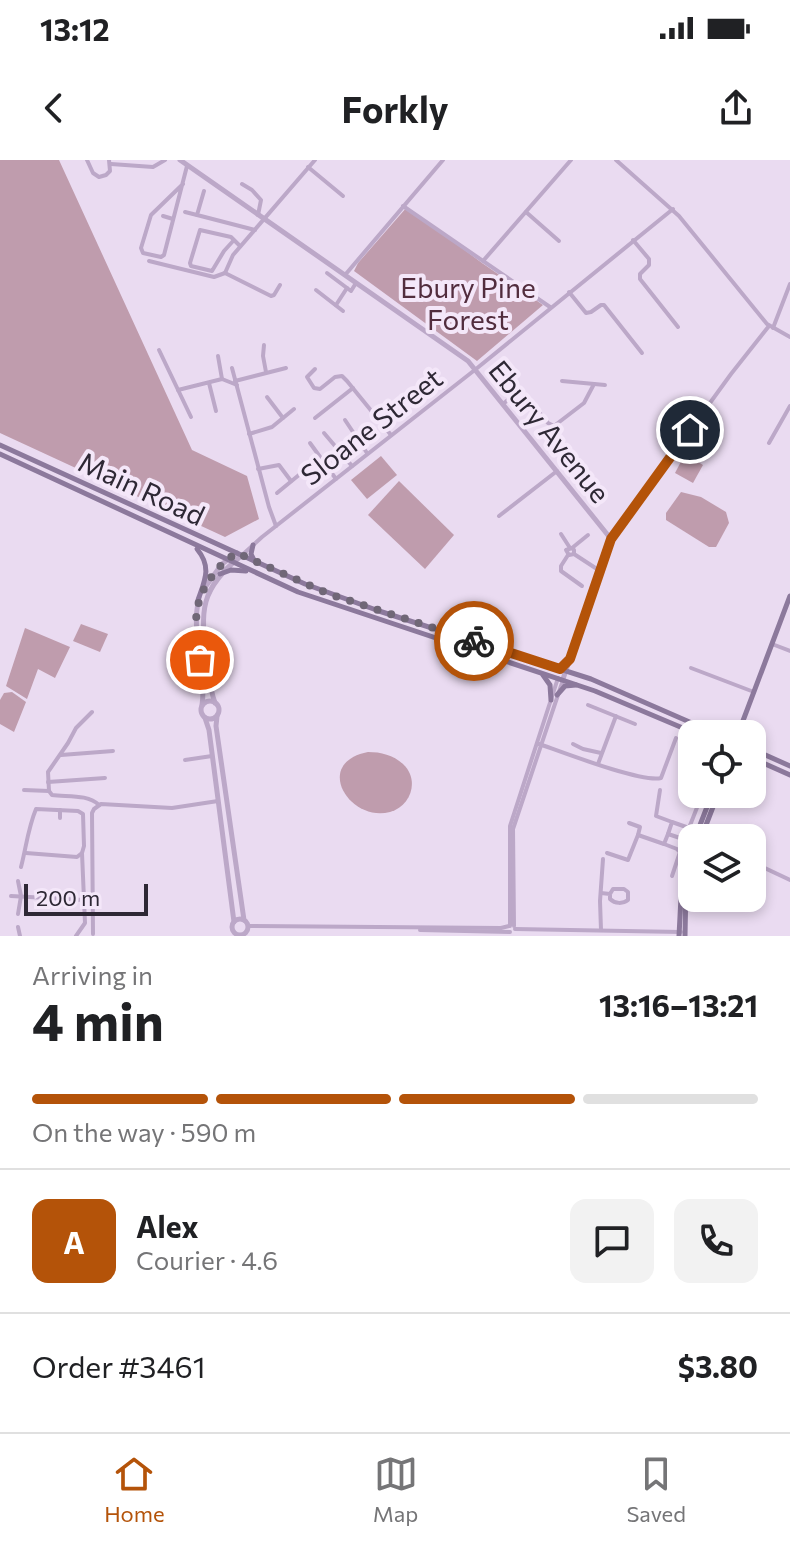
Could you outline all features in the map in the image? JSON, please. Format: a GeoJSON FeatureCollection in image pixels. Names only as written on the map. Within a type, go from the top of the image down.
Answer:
{"type":"FeatureCollection","features":[{"type":"Feature","properties":{"kind":"main road","name":"Main Road"},"geometry":{"type":"LineString","coordinates":[[0,445],[329,594],[606,685],[685,720]]}},
{"type":"Feature","properties":{"kind":"main road","name":"Main Road"},"geometry":{"type":"LineString","coordinates":[[0,454],[311,597],[560,678],[678,726]]}},
{"type":"Feature","properties":{"kind":"main road"},"geometry":{"type":"LineString","coordinates":[[192,544],[203,555],[207,568],[198,600]]}},
{"type":"Feature","properties":{"kind":"main road"},"geometry":{"type":"LineString","coordinates":[[253,545],[251,554],[255,562]]}},
{"type":"Feature","properties":{"kind":"main road"},"geometry":{"type":"LineString","coordinates":[[220,574],[231,570],[251,571]]}},
{"type":"Feature","properties":{"kind":"main road"},"geometry":{"type":"LineString","coordinates":[[744,720],[790,596]]}},
{"type":"Feature","properties":{"kind":"main road"},"geometry":{"type":"LineString","coordinates":[[538,672],[549,682],[551,700]]}},
{"type":"Feature","properties":{"kind":"main road"},"geometry":{"type":"LineString","coordinates":[[557,695],[565,686],[581,686]]}},
{"type":"Feature","properties":{"kind":"main road"},"geometry":{"type":"LineString","coordinates":[[766,755],[790,766]]}},
{"type":"Feature","properties":{"kind":"main road"},"geometry":{"type":"LineString","coordinates":[[766,764],[790,775]]}},
{"type":"Feature","properties":{"kind":"main road"},"geometry":{"type":"LineString","coordinates":[[682,912],[682,934]]}},
{"type":"Feature","properties":{"kind":"main road"},"geometry":{"type":"LineString","coordinates":[[682,934],[684,912]]}},
{"type":"Feature","properties":{"kind":"street"},"geometry":{"type":"LineString","coordinates":[[87,160],[93,173],[99,177],[109,172],[110,162],[153,167],[165,160]]}},
{"type":"Feature","properties":{"kind":"street","name":"Ebury Avenue"},"geometry":{"type":"LineString","coordinates":[[180,160],[465,358],[611,539]]}},
{"type":"Feature","properties":{"kind":"street"},"geometry":{"type":"LineString","coordinates":[[149,261],[214,277],[225,273],[233,255],[255,230],[261,217],[315,160]]}},
{"type":"Feature","properties":{"kind":"street"},"geometry":{"type":"LineString","coordinates":[[345,275],[443,160]]}},
{"type":"Feature","properties":{"kind":"street"},"geometry":{"type":"LineString","coordinates":[[483,261],[571,160]]}},
{"type":"Feature","properties":{"kind":"street"},"geometry":{"type":"LineString","coordinates":[[616,160],[673,209],[771,327],[790,337]]}},
{"type":"Feature","properties":{"kind":"street"},"geometry":{"type":"LineString","coordinates":[[183,184],[151,215],[141,248],[143,253],[163,256],[183,184],[187,166]]}},
{"type":"Feature","properties":{"kind":"street"},"geometry":{"type":"LineString","coordinates":[[308,167],[343,196]]}},
{"type":"Feature","properties":{"kind":"street"},"geometry":{"type":"LineString","coordinates":[[242,184],[261,200],[261,217]]}},
{"type":"Feature","properties":{"kind":"street"},"geometry":{"type":"LineString","coordinates":[[197,215],[204,191]]}},
{"type":"Feature","properties":{"kind":"street"},"geometry":{"type":"LineString","coordinates":[[403,206],[550,307]]}},
{"type":"Feature","properties":{"kind":"street","name":"Sloane Street"},"geometry":{"type":"LineString","coordinates":[[215,703],[203,624],[206,600],[220,574],[673,209]]}},
{"type":"Feature","properties":{"kind":"street"},"geometry":{"type":"LineString","coordinates":[[185,212],[255,230]]}},
{"type":"Feature","properties":{"kind":"street"},"geometry":{"type":"LineString","coordinates":[[526,212],[559,241]]}},
{"type":"Feature","properties":{"kind":"street"},"geometry":{"type":"LineString","coordinates":[[163,216],[173,219]]}},
{"type":"Feature","properties":{"kind":"street"},"geometry":{"type":"LineString","coordinates":[[234,240],[212,271],[191,266],[200,230],[231,237],[234,240],[240,246]]}},
{"type":"Feature","properties":{"kind":"street"},"geometry":{"type":"LineString","coordinates":[[633,240],[649,259],[649,265],[640,274],[640,279],[678,327]]}},
{"type":"Feature","properties":{"kind":"street"},"geometry":{"type":"LineString","coordinates":[[225,273],[271,296],[280,285]]}},
{"type":"Feature","properties":{"kind":"street"},"geometry":{"type":"LineString","coordinates":[[327,273],[352,291],[356,283]]}},
{"type":"Feature","properties":{"kind":"street"},"geometry":{"type":"LineString","coordinates":[[511,928],[513,829],[551,700],[570,659],[611,539],[739,363],[771,327],[790,284]]}},
{"type":"Feature","properties":{"kind":"street"},"geometry":{"type":"LineString","coordinates":[[336,305],[347,288]]}},
{"type":"Feature","properties":{"kind":"street"},"geometry":{"type":"LineString","coordinates":[[316,290],[343,311]]}},
{"type":"Feature","properties":{"kind":"street"},"geometry":{"type":"LineString","coordinates":[[569,292],[586,313],[604,305],[642,353]]}},
{"type":"Feature","properties":{"kind":"street"},"geometry":{"type":"LineString","coordinates":[[264,345],[266,372]]}},
{"type":"Feature","properties":{"kind":"street"},"geometry":{"type":"LineString","coordinates":[[159,350],[191,417]]}},
{"type":"Feature","properties":{"kind":"street"},"geometry":{"type":"LineString","coordinates":[[218,356],[222,379]]}},
{"type":"Feature","properties":{"kind":"street"},"geometry":{"type":"LineString","coordinates":[[232,368],[276,526]]}},
{"type":"Feature","properties":{"kind":"street"},"geometry":{"type":"LineString","coordinates":[[178,390],[222,379],[236,383],[286,368]]}},
{"type":"Feature","properties":{"kind":"street"},"geometry":{"type":"LineString","coordinates":[[315,369],[307,378],[315,389],[320,389],[338,376],[345,378],[391,435]]}},
{"type":"Feature","properties":{"kind":"street"},"geometry":{"type":"LineString","coordinates":[[562,381],[605,385]]}},
{"type":"Feature","properties":{"kind":"street"},"geometry":{"type":"LineString","coordinates":[[209,382],[216,411]]}},
{"type":"Feature","properties":{"kind":"street"},"geometry":{"type":"LineString","coordinates":[[503,404],[515,394],[523,393],[554,426],[584,403],[594,384]]}},
{"type":"Feature","properties":{"kind":"street"},"geometry":{"type":"LineString","coordinates":[[315,418],[353,388]]}},
{"type":"Feature","properties":{"kind":"street"},"geometry":{"type":"LineString","coordinates":[[267,397],[283,418]]}},
{"type":"Feature","properties":{"kind":"street"},"geometry":{"type":"LineString","coordinates":[[769,443],[790,406]]}},
{"type":"Feature","properties":{"kind":"street"},"geometry":{"type":"LineString","coordinates":[[249,434],[272,427],[294,409]]}},
{"type":"Feature","properties":{"kind":"street"},"geometry":{"type":"LineString","coordinates":[[345,420],[367,453]]}},
{"type":"Feature","properties":{"kind":"street"},"geometry":{"type":"LineString","coordinates":[[324,433],[352,466]]}},
{"type":"Feature","properties":{"kind":"street"},"geometry":{"type":"LineString","coordinates":[[310,443],[336,479]]}},
{"type":"Feature","properties":{"kind":"street"},"geometry":{"type":"LineString","coordinates":[[258,469],[279,465],[291,481]]}},
{"type":"Feature","properties":{"kind":"street"},"geometry":{"type":"LineString","coordinates":[[277,493],[305,470]]}},
{"type":"Feature","properties":{"kind":"street"},"geometry":{"type":"LineString","coordinates":[[499,516],[557,471]]}},
{"type":"Feature","properties":{"kind":"street"},"geometry":{"type":"LineString","coordinates":[[561,534],[571,551],[600,571]]}},
{"type":"Feature","properties":{"kind":"street"},"geometry":{"type":"LineString","coordinates":[[582,586],[561,571],[562,563],[571,551],[588,535]]}},
{"type":"Feature","properties":{"kind":"street","name":"Sloane Street"},"geometry":{"type":"LineString","coordinates":[[198,600],[226,559],[241,554]]}},
{"type":"Feature","properties":{"kind":"street"},"geometry":{"type":"LineString","coordinates":[[198,600],[195,623],[204,690],[202,705],[201,713],[210,737],[234,922],[232,929],[235,935],[244,935],[246,923],[217,733],[219,709],[215,703],[207,701],[202,705]]}},
{"type":"Feature","properties":{"kind":"street"},"geometry":{"type":"LineString","coordinates":[[772,644],[790,651]]}},
{"type":"Feature","properties":{"kind":"street"},"geometry":{"type":"LineString","coordinates":[[691,668],[754,692]]}},
{"type":"Feature","properties":{"kind":"street"},"geometry":{"type":"LineString","coordinates":[[539,744],[560,678]]}},
{"type":"Feature","properties":{"kind":"street"},"geometry":{"type":"LineString","coordinates":[[588,705],[635,724]]}},
{"type":"Feature","properties":{"kind":"street"},"geometry":{"type":"LineString","coordinates":[[92,712],[77,726],[48,772],[47,782],[54,796],[93,799],[97,806]]}},
{"type":"Feature","properties":{"kind":"street"},"geometry":{"type":"LineString","coordinates":[[205,718],[210,720],[217,716]]}},
{"type":"Feature","properties":{"kind":"street"},"geometry":{"type":"LineString","coordinates":[[598,764],[616,716]]}},
{"type":"Feature","properties":{"kind":"street"},"geometry":{"type":"LineString","coordinates":[[210,737],[217,733]]}},
{"type":"Feature","properties":{"kind":"street"},"geometry":{"type":"LineString","coordinates":[[539,744],[652,779],[661,778],[676,738]]}},
{"type":"Feature","properties":{"kind":"street"},"geometry":{"type":"LineString","coordinates":[[573,744],[602,753]]}},
{"type":"Feature","properties":{"kind":"street"},"geometry":{"type":"LineString","coordinates":[[185,760],[212,756],[219,745]]}},
{"type":"Feature","properties":{"kind":"street"},"geometry":{"type":"LineString","coordinates":[[61,755],[113,751]]}},
{"type":"Feature","properties":{"kind":"street"},"geometry":{"type":"LineString","coordinates":[[97,806],[172,808],[218,801],[222,799],[222,771]]}},
{"type":"Feature","properties":{"kind":"street"},"geometry":{"type":"LineString","coordinates":[[47,782],[105,778]]}},
{"type":"Feature","properties":{"kind":"street"},"geometry":{"type":"LineString","coordinates":[[24,790],[49,791]]}},
{"type":"Feature","properties":{"kind":"street"},"geometry":{"type":"LineString","coordinates":[[660,790],[657,816],[689,828],[697,808]]}},
{"type":"Feature","properties":{"kind":"street"},"geometry":{"type":"LineString","coordinates":[[93,934],[92,813],[97,806]]}},
{"type":"Feature","properties":{"kind":"street"},"geometry":{"type":"LineString","coordinates":[[21,867],[36,809],[78,811],[83,814],[85,923],[76,936]]}},
{"type":"Feature","properties":{"kind":"street"},"geometry":{"type":"LineString","coordinates":[[60,810],[60,818]]}},
{"type":"Feature","properties":{"kind":"street"},"geometry":{"type":"LineString","coordinates":[[664,844],[672,822]]}},
{"type":"Feature","properties":{"kind":"street"},"geometry":{"type":"LineString","coordinates":[[607,853],[628,860],[640,827],[629,823]]}},
{"type":"Feature","properties":{"kind":"street"},"geometry":{"type":"LineString","coordinates":[[668,834],[678,837]]}},
{"type":"Feature","properties":{"kind":"street"},"geometry":{"type":"LineString","coordinates":[[638,835],[680,852],[672,876]]}},
{"type":"Feature","properties":{"kind":"street"},"geometry":{"type":"LineString","coordinates":[[26,853],[77,857],[82,853],[91,853]]}},
{"type":"Feature","properties":{"kind":"street"},"geometry":{"type":"LineString","coordinates":[[601,930],[603,859]]}},
{"type":"Feature","properties":{"kind":"street"},"geometry":{"type":"LineString","coordinates":[[766,869],[790,880]]}},
{"type":"Feature","properties":{"kind":"street"},"geometry":{"type":"LineString","coordinates":[[18,881],[21,896],[18,914]]}},
{"type":"Feature","properties":{"kind":"street"},"geometry":{"type":"LineString","coordinates":[[613,889],[624,889],[628,892],[628,900],[614,902],[610,894],[613,889]]}},
{"type":"Feature","properties":{"kind":"street"},"geometry":{"type":"LineString","coordinates":[[601,893],[610,894]]}},
{"type":"Feature","properties":{"kind":"street"},"geometry":{"type":"LineString","coordinates":[[11,896],[92,900]]}},
{"type":"Feature","properties":{"kind":"street"},"geometry":{"type":"LineString","coordinates":[[234,922],[239,919],[246,923],[464,932],[511,928],[682,934]]}},
{"type":"Feature","properties":{"kind":"street"},"geometry":{"type":"LineString","coordinates":[[18,927],[20,936]]}},
{"type":"Feature","properties":{"kind":"green space"},"geometry":{"type":"Polygon","coordinates":[[[0,160],[59,160],[192,450],[247,476],[259,519],[225,537],[0,433],[0,160]]]}},
{"type":"Feature","properties":{"kind":"green space","name":"Ebury Pine Forest"},"geometry":{"type":"Polygon","coordinates":[[[407,207],[543,305],[477,361],[354,271],[407,207]]]}},
{"type":"Feature","properties":{"kind":"green space"},"geometry":{"type":"Polygon","coordinates":[[[685,454],[703,465],[693,483],[675,473],[685,454]]]}},
{"type":"Feature","properties":{"kind":"green space"},"geometry":{"type":"Polygon","coordinates":[[[381,456],[397,475],[367,499],[351,480],[381,456]]]}},
{"type":"Feature","properties":{"kind":"green space"},"geometry":{"type":"Polygon","coordinates":[[[399,481],[454,535],[425,569],[368,515],[399,481]]]}},
{"type":"Feature","properties":{"kind":"green space"},"geometry":{"type":"Polygon","coordinates":[[[681,492],[701,497],[726,512],[729,523],[716,547],[709,547],[666,520],[666,513],[681,492]]]}},
{"type":"Feature","properties":{"kind":"green space"},"geometry":{"type":"Polygon","coordinates":[[[81,624],[108,634],[100,652],[73,641],[81,624]]]}},
{"type":"Feature","properties":{"kind":"green space"},"geometry":{"type":"Polygon","coordinates":[[[25,628],[70,647],[55,678],[38,669],[27,699],[6,686],[25,628]]]}},
{"type":"Feature","properties":{"kind":"green space"},"geometry":{"type":"Polygon","coordinates":[[[12,692],[26,702],[14,732],[0,724],[0,700],[4,693],[12,692]]]}},
{"type":"Feature","properties":{"kind":"green space"},"geometry":{"type":"Polygon","coordinates":[[[368,752],[391,756],[408,770],[411,792],[397,809],[375,813],[362,809],[343,790],[340,779],[342,768],[351,758],[368,752]]]}},
{"type":"Feature","properties":{"kind":"way so far"},"geometry":{"type":"LineString","coordinates":[[200,660],[195,623],[198,600],[226,559],[237,553],[329,594],[474,641]]}},
{"type":"Feature","properties":{"kind":"route"},"geometry":{"type":"LineString","coordinates":[[474,641],[560,669],[570,659],[615,531],[690,430]]}}]}
